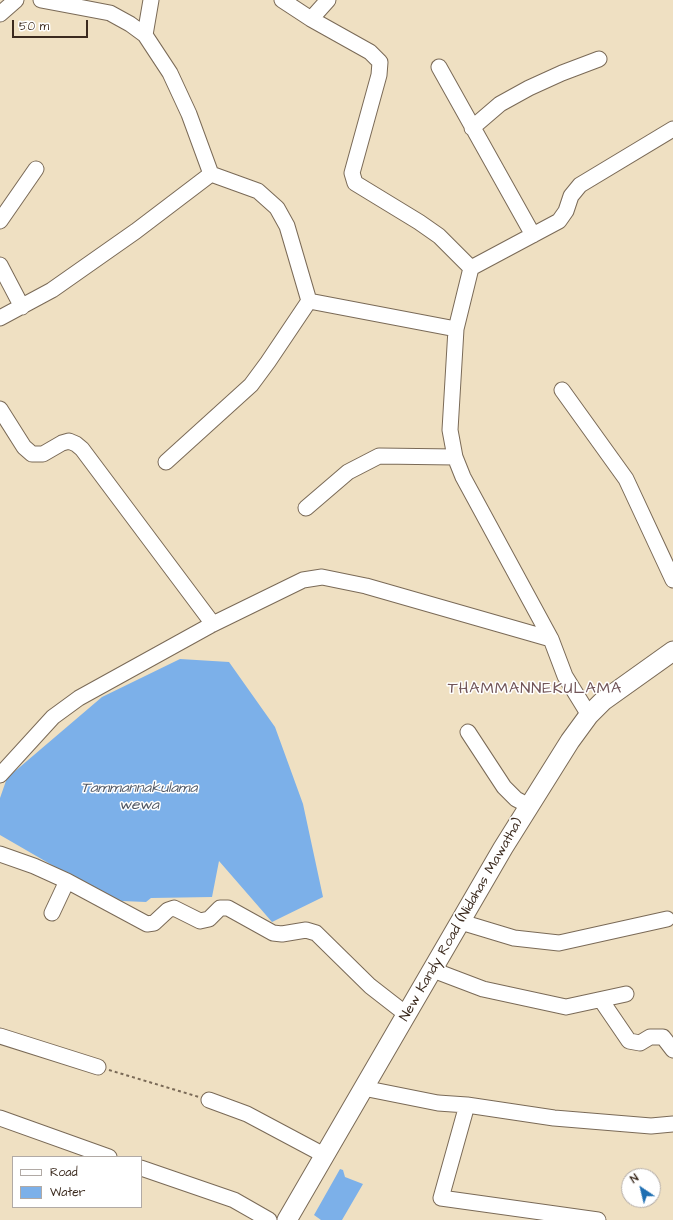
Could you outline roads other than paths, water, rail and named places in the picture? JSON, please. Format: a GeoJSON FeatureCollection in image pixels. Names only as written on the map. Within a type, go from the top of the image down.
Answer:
{"type":"FeatureCollection","features":[{"type":"Feature","properties":{"kind":"main road","name":"New Kandy Road (Nidahas Mawatha)"},"geometry":{"type":"LineString","coordinates":[[287,1220],[406,1014],[529,806],[570,741],[589,715],[603,701],[673,651]]}},
{"type":"Feature","properties":{"kind":"street"},"geometry":{"type":"LineString","coordinates":[[0,14],[16,0]]}},
{"type":"Feature","properties":{"kind":"street"},"geometry":{"type":"LineString","coordinates":[[41,0],[110,13],[146,35],[170,73],[189,114],[211,174],[258,191],[277,208],[288,226],[309,301],[251,385],[166,462]]}},
{"type":"Feature","properties":{"kind":"street"},"geometry":{"type":"LineString","coordinates":[[146,35],[151,0]]}},
{"type":"Feature","properties":{"kind":"street"},"geometry":{"type":"LineString","coordinates":[[282,0],[370,52],[380,62],[379,75],[352,173],[355,183],[439,236],[470,268]]}},
{"type":"Feature","properties":{"kind":"street"},"geometry":{"type":"LineString","coordinates":[[311,18],[328,0]]}},
{"type":"Feature","properties":{"kind":"street"},"geometry":{"type":"LineString","coordinates":[[472,128],[500,104],[529,88],[562,73],[599,59]]}},
{"type":"Feature","properties":{"kind":"street"},"geometry":{"type":"LineString","coordinates":[[439,67],[533,235]]}},
{"type":"Feature","properties":{"kind":"street"},"geometry":{"type":"LineString","coordinates":[[589,715],[565,676],[552,639],[463,477],[455,457],[450,430],[456,329],[470,268],[559,221],[566,211],[571,196],[580,185],[673,129]]}},
{"type":"Feature","properties":{"kind":"street"},"geometry":{"type":"LineString","coordinates":[[0,221],[36,169]]}},
{"type":"Feature","properties":{"kind":"street"},"geometry":{"type":"LineString","coordinates":[[0,318],[22,307],[89,264],[211,174]]}},
{"type":"Feature","properties":{"kind":"street"},"geometry":{"type":"LineString","coordinates":[[0,265],[22,307]]}},
{"type":"Feature","properties":{"kind":"street"},"geometry":{"type":"LineString","coordinates":[[309,301],[456,329]]}},
{"type":"Feature","properties":{"kind":"street"},"geometry":{"type":"LineString","coordinates":[[562,390],[626,479],[673,580]]}},
{"type":"Feature","properties":{"kind":"street"},"geometry":{"type":"LineString","coordinates":[[0,409],[24,447],[32,454],[43,454],[62,442],[69,441],[82,449],[213,624]]}},
{"type":"Feature","properties":{"kind":"street"},"geometry":{"type":"LineString","coordinates":[[306,508],[348,472],[378,456],[455,457]]}},
{"type":"Feature","properties":{"kind":"street"},"geometry":{"type":"LineString","coordinates":[[0,775],[53,717],[74,702],[213,624],[303,580],[322,577],[366,586],[552,639]]}},
{"type":"Feature","properties":{"kind":"street"},"geometry":{"type":"LineString","coordinates":[[468,732],[504,787],[516,799],[529,806]]}},
{"type":"Feature","properties":{"kind":"street"},"geometry":{"type":"LineString","coordinates":[[0,854],[34,866],[67,881],[147,924],[154,923],[168,910],[174,908],[200,921],[209,919],[220,908],[228,908],[273,933],[282,934],[306,930],[316,933],[370,986],[406,1014]]}},
{"type":"Feature","properties":{"kind":"street"},"geometry":{"type":"LineString","coordinates":[[52,912],[67,881]]}},
{"type":"Feature","properties":{"kind":"street"},"geometry":{"type":"LineString","coordinates":[[461,922],[514,938],[559,943],[667,919]]}},
{"type":"Feature","properties":{"kind":"street"},"geometry":{"type":"LineString","coordinates":[[433,970],[483,990],[566,1007],[626,994]]}},
{"type":"Feature","properties":{"kind":"street"},"geometry":{"type":"LineString","coordinates":[[601,1000],[629,1041],[640,1043],[650,1037],[663,1037],[673,1050]]}},
{"type":"Feature","properties":{"kind":"street"},"geometry":{"type":"LineString","coordinates":[[0,1036],[98,1066]]}},
{"type":"Feature","properties":{"kind":"street"},"geometry":{"type":"LineString","coordinates":[[363,1088],[438,1103],[554,1118],[651,1126],[673,1124]]}},
{"type":"Feature","properties":{"kind":"street"},"geometry":{"type":"LineString","coordinates":[[209,1100],[247,1114],[324,1155]]}},
{"type":"Feature","properties":{"kind":"street"},"geometry":{"type":"LineString","coordinates":[[467,1106],[442,1198],[514,1214],[598,1220]]}},
{"type":"Feature","properties":{"kind":"street"},"geometry":{"type":"LineString","coordinates":[[0,1118],[106,1156]]}},
{"type":"Feature","properties":{"kind":"street"},"geometry":{"type":"LineString","coordinates":[[142,1168],[234,1200],[269,1220]]}},
{"type":"Feature","properties":{"kind":"water","name":"Tammannakulama wewa"},"geometry":{"type":"Polygon","coordinates":[[[180,659],[229,662],[275,727],[303,804],[323,897],[272,922],[219,861],[212,897],[151,898],[146,902],[122,901],[83,883],[0,835],[0,798],[7,778],[102,697],[180,659]]]}},
{"type":"Feature","properties":{"kind":"water"},"geometry":{"type":"Polygon","coordinates":[[[340,1169],[343,1170],[345,1177],[363,1184],[342,1220],[321,1220],[314,1215],[340,1169]]]}},
{"type":"Feature","properties":{"kind":"district","name":"THAMMANNEKULAMA"},"geometry":{"type":"Point","coordinates":[535,690]}}]}
